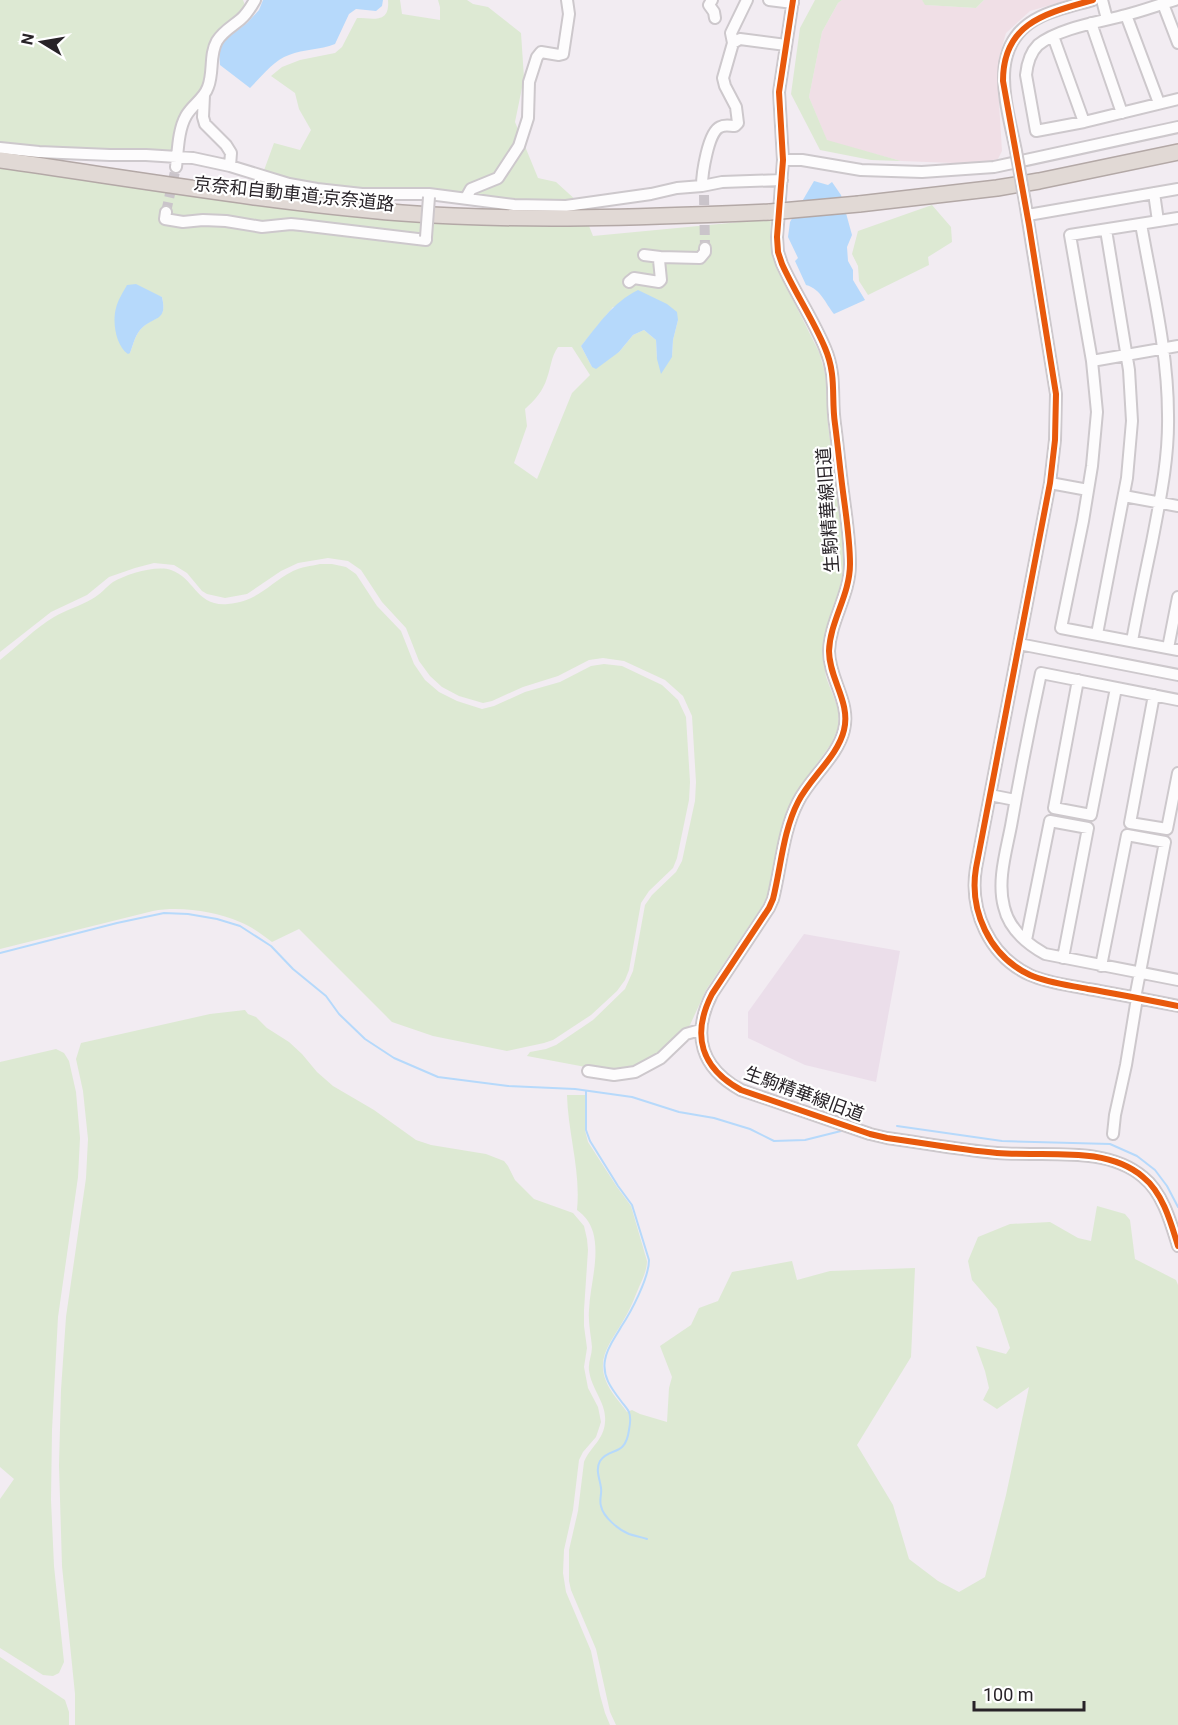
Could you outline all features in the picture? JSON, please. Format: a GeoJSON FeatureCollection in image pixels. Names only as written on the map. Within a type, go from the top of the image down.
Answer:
{"type":"FeatureCollection","features":[{"type":"Feature","properties":{"kind":"highway","name":"京奈和自動車道;京奈道路"},"geometry":{"type":"LineString","coordinates":[[955,192],[1178,147]]}},
{"type":"Feature","properties":{"kind":"highway","name":"京奈和自動車道;京奈道路"},"geometry":{"type":"LineString","coordinates":[[0,158],[259,194],[344,202],[555,213],[589,218],[770,212],[859,204],[1039,181],[1173,154]]}},
{"type":"Feature","properties":{"kind":"street"},"geometry":{"type":"LineString","coordinates":[[176,162],[185,117],[209,86],[212,74],[212,55],[216,43],[221,35],[242,18],[255,0]]}},
{"type":"Feature","properties":{"kind":"street"},"geometry":{"type":"LineString","coordinates":[[466,198],[471,189],[498,178],[519,146],[528,118],[529,82],[537,57],[541,52],[563,54],[569,14],[567,0]]}},
{"type":"Feature","properties":{"kind":"street"},"geometry":{"type":"LineString","coordinates":[[712,0],[708,5],[714,12],[715,18]]}},
{"type":"Feature","properties":{"kind":"street"},"geometry":{"type":"LineString","coordinates":[[703,189],[702,171],[715,131],[723,126],[735,126],[738,123],[736,107],[723,78],[733,43],[732,33],[747,0]]}},
{"type":"Feature","properties":{"kind":"street"},"geometry":{"type":"LineString","coordinates":[[769,0],[793,1]]}},
{"type":"Feature","properties":{"kind":"street"},"geometry":{"type":"LineString","coordinates":[[1093,0],[1037,18],[1020,31],[1010,46],[1004,63],[1003,81],[1028,215],[1056,394],[1055,440],[1050,483],[974,886],[975,902],[979,918],[993,944],[1015,965],[1038,978],[1178,1006]]}},
{"type":"Feature","properties":{"kind":"street"},"geometry":{"type":"LineString","coordinates":[[1102,0],[1107,19]]}},
{"type":"Feature","properties":{"kind":"street"},"geometry":{"type":"LineString","coordinates":[[1175,0],[1053,36],[1034,50],[1026,75],[1036,132],[1178,99]]}},
{"type":"Feature","properties":{"kind":"street","name":"生駒精華線旧道"},"geometry":{"type":"LineString","coordinates":[[793,1],[778,92],[783,160],[777,237],[778,252],[825,349],[833,376],[835,424],[848,525],[850,564],[846,590],[833,628],[829,654],[846,720],[842,738],[837,747],[816,774],[798,803],[789,827],[773,899],[705,1006],[700,1030],[703,1049],[707,1060],[719,1075],[734,1086],[751,1094],[870,1134],[988,1152],[1093,1156],[1116,1161],[1136,1172],[1156,1191],[1171,1222],[1178,1246]]}},
{"type":"Feature","properties":{"kind":"street"},"geometry":{"type":"LineString","coordinates":[[1163,4],[1178,43]]}},
{"type":"Feature","properties":{"kind":"street"},"geometry":{"type":"LineString","coordinates":[[1126,15],[1159,104]]}},
{"type":"Feature","properties":{"kind":"street"},"geometry":{"type":"LineString","coordinates":[[1091,23],[1122,113]]}},
{"type":"Feature","properties":{"kind":"street"},"geometry":{"type":"LineString","coordinates":[[1053,36],[1084,122]]}},
{"type":"Feature","properties":{"kind":"street"},"geometry":{"type":"LineString","coordinates":[[733,43],[740,39],[786,45]]}},
{"type":"Feature","properties":{"kind":"street"},"geometry":{"type":"LineString","coordinates":[[204,95],[202,117],[231,153],[230,166]]}},
{"type":"Feature","properties":{"kind":"street"},"geometry":{"type":"LineString","coordinates":[[783,160],[802,160],[861,170],[922,172],[994,166],[1178,127]]}},
{"type":"Feature","properties":{"kind":"street"},"geometry":{"type":"LineString","coordinates":[[0,148],[110,155],[147,154],[176,162],[193,159],[230,166],[289,184],[317,189],[362,194],[466,198],[514,205],[566,206],[677,188],[703,189],[722,182],[782,180]]}},
{"type":"Feature","properties":{"kind":"street"},"geometry":{"type":"LineString","coordinates":[[1028,215],[1178,189]]}},
{"type":"Feature","properties":{"kind":"street"},"geometry":{"type":"LineString","coordinates":[[1154,194],[1158,221]]}},
{"type":"Feature","properties":{"kind":"street"},"geometry":{"type":"LineString","coordinates":[[166,212],[165,219],[183,222],[214,220],[262,227],[291,224],[426,240],[429,196]]}},
{"type":"Feature","properties":{"kind":"street"},"geometry":{"type":"LineString","coordinates":[[1177,221],[1158,221],[1070,235],[1092,361],[1096,392],[1096,431],[1081,532],[1061,628],[1173,649],[1178,597]]}},
{"type":"Feature","properties":{"kind":"street"},"geometry":{"type":"LineString","coordinates":[[1132,641],[1160,503],[1168,417],[1163,349],[1141,224]]}},
{"type":"Feature","properties":{"kind":"street"},"geometry":{"type":"LineString","coordinates":[[1097,634],[1124,496],[1130,459],[1132,421],[1131,387],[1106,230]]}},
{"type":"Feature","properties":{"kind":"street"},"geometry":{"type":"LineString","coordinates":[[644,255],[700,258],[705,248]]}},
{"type":"Feature","properties":{"kind":"street"},"geometry":{"type":"LineString","coordinates":[[629,282],[634,278],[659,282],[661,280],[660,257]]}},
{"type":"Feature","properties":{"kind":"street"},"geometry":{"type":"LineString","coordinates":[[1092,361],[1178,346]]}},
{"type":"Feature","properties":{"kind":"street"},"geometry":{"type":"LineString","coordinates":[[1050,483],[1088,490]]}},
{"type":"Feature","properties":{"kind":"street"},"geometry":{"type":"LineString","coordinates":[[1124,496],[1178,506]]}},
{"type":"Feature","properties":{"kind":"street"},"geometry":{"type":"LineString","coordinates":[[1019,644],[1178,675]]}},
{"type":"Feature","properties":{"kind":"street"},"geometry":{"type":"LineString","coordinates":[[1177,697],[1154,695],[1041,673],[1015,800],[1002,875],[1001,896],[1004,910],[1017,933],[1045,954],[1139,974],[1178,979]]}},
{"type":"Feature","properties":{"kind":"street"},"geometry":{"type":"LineString","coordinates":[[1078,680],[1054,808],[1091,815],[1116,688]]}},
{"type":"Feature","properties":{"kind":"street"},"geometry":{"type":"LineString","coordinates":[[1154,695],[1130,823],[1167,829]]}},
{"type":"Feature","properties":{"kind":"street"},"geometry":{"type":"LineString","coordinates":[[1113,1134],[1139,974],[1178,773]]}},
{"type":"Feature","properties":{"kind":"street"},"geometry":{"type":"LineString","coordinates":[[990,795],[1015,800]]}},
{"type":"Feature","properties":{"kind":"street"},"geometry":{"type":"LineString","coordinates":[[1026,940],[1050,821],[1088,828],[1063,958]]}},
{"type":"Feature","properties":{"kind":"street"},"geometry":{"type":"LineString","coordinates":[[1101,966],[1126,835],[1165,842]]}},
{"type":"Feature","properties":{"kind":"street"},"geometry":{"type":"LineString","coordinates":[[588,1071],[614,1075],[635,1072],[661,1058],[686,1034],[700,1030]]}},
{"type":"Feature","properties":{"kind":"shaded area"},"geometry":{"type":"Polygon","coordinates":[[[842,0],[922,0],[926,5],[976,8],[984,0],[1068,0],[1030,11],[1006,33],[999,57],[998,87],[1002,151],[998,159],[979,164],[901,161],[827,141],[809,97],[822,32],[838,3],[842,0]]]}},
{"type":"Feature","properties":{"kind":"shaded area"},"geometry":{"type":"Polygon","coordinates":[[[804,934],[900,951],[876,1082],[805,1065],[748,1038],[748,1012],[804,934]]]}},
{"type":"Feature","properties":{"kind":"green space"},"geometry":{"type":"Polygon","coordinates":[[[0,0],[243,0],[246,8],[219,33],[206,85],[172,154],[110,152],[0,144],[0,0]]]}},
{"type":"Feature","properties":{"kind":"green space"},"geometry":{"type":"Polygon","coordinates":[[[388,0],[400,0],[402,14],[440,20],[438,0],[467,0],[473,4],[488,7],[521,33],[524,78],[515,122],[538,178],[556,182],[578,202],[542,203],[362,191],[317,186],[263,173],[274,143],[300,150],[311,130],[299,109],[295,93],[271,76],[282,67],[300,60],[335,53],[342,47],[357,18],[374,19],[383,16],[388,8],[388,0]]]}},
{"type":"Feature","properties":{"kind":"green space"},"geometry":{"type":"Polygon","coordinates":[[[815,0],[842,0],[838,3],[822,32],[809,97],[827,140],[901,161],[871,160],[820,150],[791,94],[800,28],[815,0]]]}},
{"type":"Feature","properties":{"kind":"green space"},"geometry":{"type":"Polygon","coordinates":[[[922,0],[984,0],[976,8],[925,5],[922,0]]]}},
{"type":"Feature","properties":{"kind":"green space"},"geometry":{"type":"Polygon","coordinates":[[[0,168],[251,205],[351,216],[473,224],[589,226],[593,236],[771,219],[771,243],[776,266],[819,352],[826,377],[828,425],[841,520],[844,564],[840,588],[823,641],[823,654],[826,677],[839,711],[838,728],[831,744],[797,791],[786,812],[763,905],[706,990],[690,1025],[657,1057],[631,1069],[607,1071],[527,1056],[530,1052],[556,1045],[593,1020],[625,989],[633,971],[645,905],[676,872],[682,861],[695,801],[692,716],[683,696],[665,680],[624,661],[603,658],[589,660],[558,676],[523,687],[492,701],[483,703],[459,696],[442,687],[430,676],[419,661],[406,628],[382,602],[361,570],[348,561],[328,558],[298,563],[281,571],[247,594],[225,598],[202,591],[187,573],[174,565],[154,563],[135,568],[109,577],[87,595],[51,612],[0,652],[0,168]],[[127,285],[130,353],[138,332],[161,314],[163,305],[162,297],[127,285]],[[613,307],[581,346],[592,367],[619,352],[633,335],[644,330],[656,340],[657,359],[672,357],[678,320],[613,307]],[[558,347],[543,387],[525,409],[527,426],[514,463],[537,479],[572,393],[590,375],[572,347],[558,347]]]}},
{"type":"Feature","properties":{"kind":"green space"},"geometry":{"type":"Polygon","coordinates":[[[932,205],[951,227],[952,242],[928,257],[929,265],[868,295],[859,281],[858,266],[852,254],[858,231],[932,205]]]}},
{"type":"Feature","properties":{"kind":"green space"},"geometry":{"type":"Polygon","coordinates":[[[320,564],[346,567],[356,574],[377,606],[401,631],[414,664],[425,680],[439,692],[457,701],[482,709],[494,706],[525,692],[560,682],[591,666],[604,664],[622,666],[662,685],[678,700],[686,717],[690,782],[689,800],[677,858],[673,868],[649,891],[641,903],[629,970],[625,980],[617,991],[591,1015],[553,1040],[507,1051],[433,1036],[392,1022],[299,929],[272,942],[230,918],[197,910],[153,911],[0,949],[0,660],[47,621],[83,604],[113,582],[134,573],[150,569],[171,570],[186,579],[202,597],[217,604],[228,604],[256,596],[296,570],[320,564]]]}},
{"type":"Feature","properties":{"kind":"green space"},"geometry":{"type":"Polygon","coordinates":[[[245,1010],[289,1042],[333,1086],[374,1110],[416,1140],[431,1145],[486,1154],[504,1161],[515,1180],[534,1199],[573,1213],[584,1226],[588,1250],[584,1310],[587,1348],[584,1367],[588,1388],[598,1407],[601,1422],[596,1437],[579,1460],[573,1510],[564,1550],[563,1573],[566,1592],[591,1651],[600,1695],[610,1725],[75,1725],[75,1694],[62,1566],[59,1465],[66,1317],[86,1178],[88,1139],[83,1091],[76,1059],[81,1043],[210,1014],[245,1010]]]}},
{"type":"Feature","properties":{"kind":"green space"},"geometry":{"type":"Polygon","coordinates":[[[56,1049],[64,1053],[69,1061],[76,1092],[80,1138],[78,1177],[58,1317],[52,1430],[51,1500],[54,1566],[64,1662],[59,1673],[53,1676],[43,1675],[0,1648],[0,1499],[14,1479],[0,1467],[0,1062],[56,1049]]]}},
{"type":"Feature","properties":{"kind":"green space"},"geometry":{"type":"Polygon","coordinates":[[[567,1095],[585,1095],[585,1130],[588,1142],[631,1206],[647,1261],[634,1300],[610,1342],[603,1364],[603,1372],[608,1385],[627,1412],[632,1410],[667,1422],[672,1377],[660,1346],[691,1325],[699,1308],[718,1301],[732,1272],[792,1261],[797,1280],[830,1271],[915,1268],[911,1357],[857,1445],[893,1505],[909,1559],[938,1581],[959,1592],[985,1577],[1006,1495],[1029,1387],[997,1409],[983,1400],[989,1388],[976,1346],[1006,1354],[1010,1348],[997,1309],[972,1280],[968,1261],[978,1237],[1010,1224],[1050,1222],[1078,1238],[1091,1241],[1097,1206],[1125,1214],[1130,1220],[1135,1259],[1176,1280],[1178,1285],[1178,1725],[616,1725],[610,1712],[596,1649],[569,1581],[569,1550],[578,1511],[584,1462],[602,1434],[605,1415],[589,1370],[592,1347],[589,1310],[595,1242],[589,1222],[577,1210],[576,1167],[567,1095]]]}},
{"type":"Feature","properties":{"kind":"green space"},"geometry":{"type":"Polygon","coordinates":[[[0,1657],[65,1700],[69,1712],[69,1725],[0,1725],[0,1657]]]}},
{"type":"Feature","properties":{"kind":"water"},"geometry":{"type":"Polygon","coordinates":[[[263,0],[383,0],[382,6],[376,11],[356,9],[349,14],[335,44],[283,57],[250,88],[220,65],[219,51],[225,40],[247,23],[259,10],[263,0]]]}},
{"type":"Feature","properties":{"kind":"water"},"geometry":{"type":"Polygon","coordinates":[[[814,181],[828,185],[832,182],[841,195],[852,235],[847,247],[848,261],[853,270],[853,280],[865,300],[834,314],[819,293],[806,285],[795,261],[798,258],[788,237],[790,222],[814,181]]]}},
{"type":"Feature","properties":{"kind":"water"},"geometry":{"type":"Polygon","coordinates":[[[136,284],[162,297],[163,311],[158,318],[140,330],[128,354],[118,340],[115,314],[118,302],[127,285],[136,284]]]}},
{"type":"Feature","properties":{"kind":"water"},"geometry":{"type":"Polygon","coordinates":[[[638,290],[667,304],[677,312],[678,320],[672,357],[661,374],[656,340],[644,330],[633,335],[619,352],[596,369],[592,367],[581,346],[613,308],[638,290]]]}},
{"type":"Feature","properties":{"kind":"waterway"},"geometry":{"type":"LineString","coordinates":[[0,953],[164,913],[217,919],[240,926],[271,946],[293,969],[326,996],[339,1014],[365,1039],[394,1058],[438,1077],[508,1086],[575,1089],[632,1097],[679,1112],[714,1118],[750,1129],[774,1141],[805,1140],[841,1131]]}},
{"type":"Feature","properties":{"kind":"waterway"},"geometry":{"type":"LineString","coordinates":[[586,1092],[586,1130],[590,1141],[632,1205],[649,1260],[639,1295],[606,1355],[604,1366],[608,1382],[630,1414],[630,1421],[624,1445],[600,1461],[598,1471],[601,1490],[600,1504],[608,1519],[616,1526],[629,1534],[647,1539]]}},
{"type":"Feature","properties":{"kind":"waterway"},"geometry":{"type":"LineString","coordinates":[[897,1126],[1002,1141],[1110,1144],[1137,1156],[1155,1170],[1178,1207]]}},
{"type":"Feature","properties":{"kind":"tunnel"},"geometry":{"type":"LineString","coordinates":[[166,212],[176,167]]}},
{"type":"Feature","properties":{"kind":"tunnel"},"geometry":{"type":"LineString","coordinates":[[704,195],[705,248]]}},
{"type":"Feature","properties":{"kind":"cycle path"},"geometry":{"type":"LineString","coordinates":[[793,0],[779,92],[783,160],[777,237],[778,252],[787,275],[820,337],[831,368],[850,564],[847,586],[833,629],[829,651],[832,671],[845,710],[845,720],[841,740],[836,749],[803,793],[793,813],[769,908],[712,994],[702,1023],[701,1037],[704,1049],[709,1061],[717,1071],[741,1090],[870,1134],[983,1152],[1093,1156],[1128,1167],[1143,1177],[1156,1191],[1178,1246]]}},
{"type":"Feature","properties":{"kind":"cycle path"},"geometry":{"type":"LineString","coordinates":[[1093,0],[1060,10],[1031,23],[1019,33],[1005,61],[1003,81],[1056,394],[1055,440],[1050,483],[976,868],[976,900],[979,915],[993,944],[1016,967],[1030,975],[1058,984],[1178,1006]]}}]}
